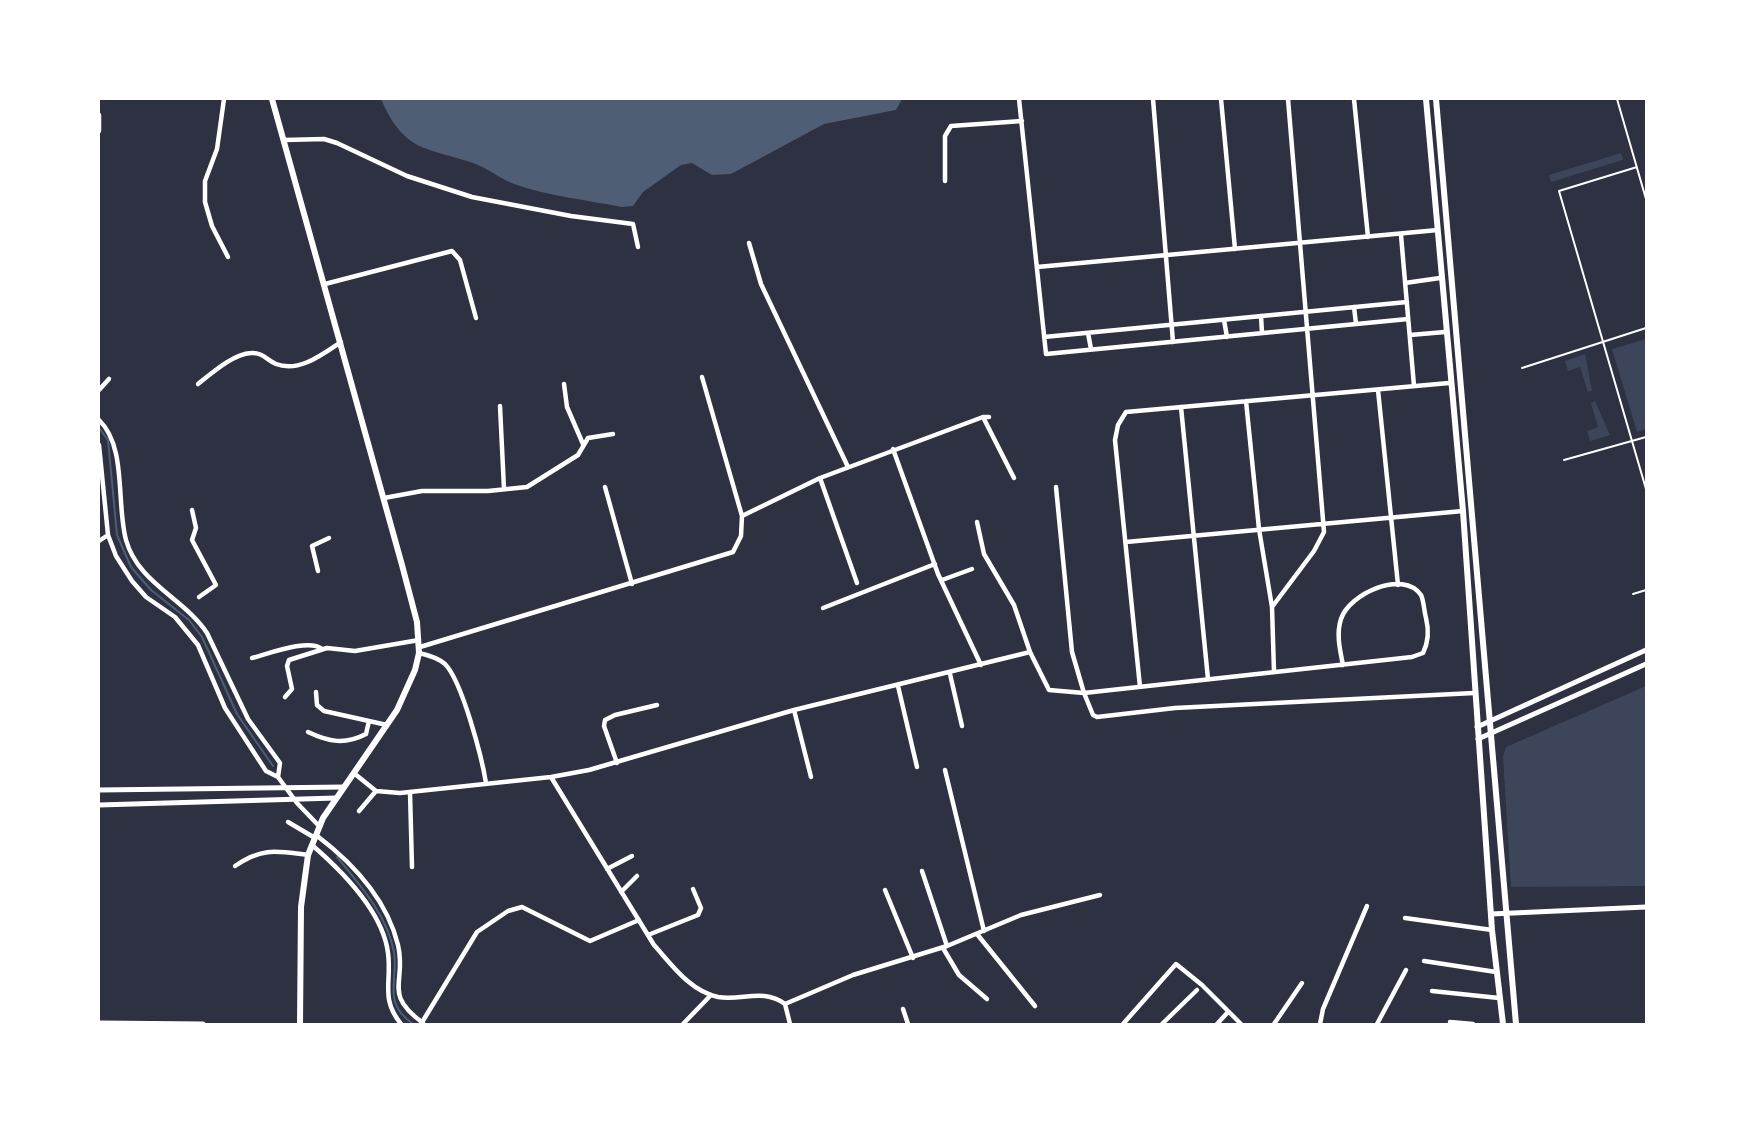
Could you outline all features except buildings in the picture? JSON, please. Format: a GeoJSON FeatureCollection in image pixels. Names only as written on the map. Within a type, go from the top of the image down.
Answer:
{"type":"FeatureCollection","features":[{"type":"Feature","properties":{"kind":"main road"},"geometry":{"type":"LineString","coordinates":[[272,99],[384,498],[417,622],[419,647],[407,690],[355,774],[336,798],[308,855],[301,907],[300,1024]]}},
{"type":"Feature","properties":{"kind":"main road"},"geometry":{"type":"LineString","coordinates":[[1426,99],[1449,383],[1462,511],[1492,930],[1503,1024]]}},
{"type":"Feature","properties":{"kind":"main road"},"geometry":{"type":"LineString","coordinates":[[1436,99],[1516,1024]]}},
{"type":"Feature","properties":{"kind":"main road"},"geometry":{"type":"LineString","coordinates":[[1438,230],[1448,230]]}},
{"type":"Feature","properties":{"kind":"main road"},"geometry":{"type":"LineString","coordinates":[[1449,383],[1461,381]]}},
{"type":"Feature","properties":{"kind":"main road"},"geometry":{"type":"LineString","coordinates":[[1462,511],[1473,511]]}},
{"type":"Feature","properties":{"kind":"street"},"geometry":{"type":"LineString","coordinates":[[224,99],[217,149],[205,181],[205,202],[212,226],[228,257]]}},
{"type":"Feature","properties":{"kind":"street"},"geometry":{"type":"LineString","coordinates":[[1020,99],[1046,354],[1408,319]]}},
{"type":"Feature","properties":{"kind":"street"},"geometry":{"type":"LineString","coordinates":[[1153,99],[1173,342]]}},
{"type":"Feature","properties":{"kind":"street"},"geometry":{"type":"LineString","coordinates":[[1221,99],[1235,249]]}},
{"type":"Feature","properties":{"kind":"street"},"geometry":{"type":"LineString","coordinates":[[1272,607],[1322,539],[1324,523],[1288,99]]}},
{"type":"Feature","properties":{"kind":"street"},"geometry":{"type":"LineString","coordinates":[[1354,99],[1368,237]]}},
{"type":"Feature","properties":{"kind":"street"},"geometry":{"type":"LineString","coordinates":[[99,115],[99,131]]}},
{"type":"Feature","properties":{"kind":"street"},"geometry":{"type":"LineString","coordinates":[[945,180],[945,136],[951,126],[1022,121]]}},
{"type":"Feature","properties":{"kind":"street"},"geometry":{"type":"LineString","coordinates":[[284,140],[324,139],[337,142],[406,176],[472,197],[571,216],[633,224],[638,248]]}},
{"type":"Feature","properties":{"kind":"street"},"geometry":{"type":"LineString","coordinates":[[1036,267],[1438,230]]}},
{"type":"Feature","properties":{"kind":"street"},"geometry":{"type":"LineString","coordinates":[[1401,235],[1414,386]]}},
{"type":"Feature","properties":{"kind":"street"},"geometry":{"type":"LineString","coordinates":[[749,243],[761,284],[848,467]]}},
{"type":"Feature","properties":{"kind":"street"},"geometry":{"type":"LineString","coordinates":[[325,284],[452,251],[460,260],[476,318]]}},
{"type":"Feature","properties":{"kind":"street"},"geometry":{"type":"LineString","coordinates":[[1405,283],[1440,278]]}},
{"type":"Feature","properties":{"kind":"street"},"geometry":{"type":"LineString","coordinates":[[1044,337],[1407,302]]}},
{"type":"Feature","properties":{"kind":"street"},"geometry":{"type":"LineString","coordinates":[[1354,307],[1356,324]]}},
{"type":"Feature","properties":{"kind":"street"},"geometry":{"type":"LineString","coordinates":[[1261,316],[1262,333]]}},
{"type":"Feature","properties":{"kind":"street"},"geometry":{"type":"LineString","coordinates":[[1224,320],[1227,337]]}},
{"type":"Feature","properties":{"kind":"street"},"geometry":{"type":"LineString","coordinates":[[1410,335],[1445,332]]}},
{"type":"Feature","properties":{"kind":"street"},"geometry":{"type":"LineString","coordinates":[[1088,333],[1091,350]]}},
{"type":"Feature","properties":{"kind":"street"},"geometry":{"type":"LineString","coordinates":[[198,384],[247,353],[260,353],[275,364],[299,365],[315,360],[341,342]]}},
{"type":"Feature","properties":{"kind":"street"},"geometry":{"type":"LineString","coordinates":[[289,660],[322,649],[355,651],[419,647],[733,552],[741,536],[742,516],[702,377]]}},
{"type":"Feature","properties":{"kind":"street"},"geometry":{"type":"LineString","coordinates":[[99,390],[109,379]]}},
{"type":"Feature","properties":{"kind":"street"},"geometry":{"type":"LineString","coordinates":[[1140,687],[1115,440],[1118,425],[1126,412],[1449,383]]}},
{"type":"Feature","properties":{"kind":"street"},"geometry":{"type":"LineString","coordinates":[[564,384],[567,407],[583,444]]}},
{"type":"Feature","properties":{"kind":"street"},"geometry":{"type":"LineString","coordinates":[[1378,390],[1398,585]]}},
{"type":"Feature","properties":{"kind":"street"},"geometry":{"type":"LineString","coordinates":[[1246,401],[1258,529],[1272,607],[1274,672]]}},
{"type":"Feature","properties":{"kind":"street"},"geometry":{"type":"LineString","coordinates":[[500,406],[504,489]]}},
{"type":"Feature","properties":{"kind":"street"},"geometry":{"type":"LineString","coordinates":[[1181,407],[1208,680]]}},
{"type":"Feature","properties":{"kind":"street"},"geometry":{"type":"LineString","coordinates":[[742,516],[820,478],[893,449],[986,417],[1014,478]]}},
{"type":"Feature","properties":{"kind":"street"},"geometry":{"type":"LineString","coordinates":[[99,420],[112,435],[126,541],[139,567],[199,620],[248,719],[280,763],[278,777]]}},
{"type":"Feature","properties":{"kind":"street"},"geometry":{"type":"LineString","coordinates":[[384,498],[422,491],[526,487],[578,456],[583,444],[594,436],[613,434]]}},
{"type":"Feature","properties":{"kind":"street"},"geometry":{"type":"LineString","coordinates":[[99,445],[108,535],[116,556],[132,581],[146,597],[175,617],[198,645],[225,708],[266,771],[278,777],[293,798],[320,827]]}},
{"type":"Feature","properties":{"kind":"street"},"geometry":{"type":"LineString","coordinates":[[893,449],[935,564],[981,665]]}},
{"type":"Feature","properties":{"kind":"street"},"geometry":{"type":"LineString","coordinates":[[820,478],[857,583]]}},
{"type":"Feature","properties":{"kind":"street"},"geometry":{"type":"LineString","coordinates":[[605,487],[632,584]]}},
{"type":"Feature","properties":{"kind":"street"},"geometry":{"type":"LineString","coordinates":[[1056,487],[1072,652],[1093,716],[1175,708],[1474,693]]}},
{"type":"Feature","properties":{"kind":"street"},"geometry":{"type":"LineString","coordinates":[[192,510],[196,528],[192,540],[216,585],[199,597]]}},
{"type":"Feature","properties":{"kind":"street"},"geometry":{"type":"LineString","coordinates":[[1126,542],[1462,511]]}},
{"type":"Feature","properties":{"kind":"street"},"geometry":{"type":"LineString","coordinates":[[977,522],[984,554],[1014,605],[1030,652],[1049,690],[1084,693],[1208,680],[1274,672],[1343,665],[1412,657],[1423,653],[1428,644],[1428,628],[1421,596],[1412,587],[1398,585],[1373,587],[1350,605],[1341,617],[1339,648],[1343,665]]}},
{"type":"Feature","properties":{"kind":"street"},"geometry":{"type":"LineString","coordinates":[[99,541],[108,535]]}},
{"type":"Feature","properties":{"kind":"street"},"geometry":{"type":"LineString","coordinates":[[318,571],[312,546],[329,538]]}},
{"type":"Feature","properties":{"kind":"street"},"geometry":{"type":"LineString","coordinates":[[823,608],[935,564]]}},
{"type":"Feature","properties":{"kind":"street"},"geometry":{"type":"LineString","coordinates":[[942,580],[972,569]]}},
{"type":"Feature","properties":{"kind":"street"},"geometry":{"type":"LineString","coordinates":[[252,658],[304,645],[316,645],[322,649]]}},
{"type":"Feature","properties":{"kind":"street"},"geometry":{"type":"LineString","coordinates":[[419,647],[441,661],[450,671],[477,743],[486,783]]}},
{"type":"Feature","properties":{"kind":"street"},"geometry":{"type":"LineString","coordinates":[[283,650],[289,660],[292,688],[285,697]]}},
{"type":"Feature","properties":{"kind":"street"},"geometry":{"type":"LineString","coordinates":[[1478,727],[1646,650]]}},
{"type":"Feature","properties":{"kind":"street"},"geometry":{"type":"LineString","coordinates":[[355,774],[376,791],[410,792],[551,777],[617,762],[794,710],[950,674],[1030,652]]}},
{"type":"Feature","properties":{"kind":"street"},"geometry":{"type":"LineString","coordinates":[[1630,657],[1636,669]]}},
{"type":"Feature","properties":{"kind":"street"},"geometry":{"type":"LineString","coordinates":[[1478,739],[1646,664]]}},
{"type":"Feature","properties":{"kind":"street"},"geometry":{"type":"LineString","coordinates":[[950,674],[962,726]]}},
{"type":"Feature","properties":{"kind":"street"},"geometry":{"type":"LineString","coordinates":[[898,686],[917,767]]}},
{"type":"Feature","properties":{"kind":"street"},"geometry":{"type":"LineString","coordinates":[[316,692],[319,709],[387,725]]}},
{"type":"Feature","properties":{"kind":"street"},"geometry":{"type":"LineString","coordinates":[[617,762],[604,726],[605,720],[608,717],[657,705]]}},
{"type":"Feature","properties":{"kind":"street"},"geometry":{"type":"LineString","coordinates":[[794,710],[812,777]]}},
{"type":"Feature","properties":{"kind":"street"},"geometry":{"type":"LineString","coordinates":[[308,732],[327,740],[348,742],[366,734],[369,721]]}},
{"type":"Feature","properties":{"kind":"street"},"geometry":{"type":"LineString","coordinates":[[945,770],[984,931]]}},
{"type":"Feature","properties":{"kind":"street"},"geometry":{"type":"LineString","coordinates":[[551,777],[648,935],[675,969],[691,984],[711,995],[728,998],[768,995],[785,1004],[790,1024]]}},
{"type":"Feature","properties":{"kind":"street"},"geometry":{"type":"LineString","coordinates":[[99,790],[344,787]]}},
{"type":"Feature","properties":{"kind":"street"},"geometry":{"type":"LineString","coordinates":[[359,811],[376,791]]}},
{"type":"Feature","properties":{"kind":"street"},"geometry":{"type":"LineString","coordinates":[[410,792],[412,867]]}},
{"type":"Feature","properties":{"kind":"street"},"geometry":{"type":"LineString","coordinates":[[99,805],[336,798]]}},
{"type":"Feature","properties":{"kind":"street"},"geometry":{"type":"LineString","coordinates":[[288,822],[332,847],[372,888],[399,947],[396,981],[404,1009],[422,1023],[477,932],[508,911],[522,907],[590,941],[639,920]]}},
{"type":"Feature","properties":{"kind":"street"},"geometry":{"type":"LineString","coordinates":[[312,845],[341,871],[368,906],[388,954],[390,1005],[401,1024]]}},
{"type":"Feature","properties":{"kind":"street"},"geometry":{"type":"LineString","coordinates":[[235,866],[250,855],[267,850],[308,855]]}},
{"type":"Feature","properties":{"kind":"street"},"geometry":{"type":"LineString","coordinates":[[607,869],[632,856]]}},
{"type":"Feature","properties":{"kind":"street"},"geometry":{"type":"LineString","coordinates":[[922,871],[945,947],[959,975],[987,999]]}},
{"type":"Feature","properties":{"kind":"street"},"geometry":{"type":"LineString","coordinates":[[621,892],[637,876]]}},
{"type":"Feature","properties":{"kind":"street"},"geometry":{"type":"LineString","coordinates":[[648,935],[698,915],[701,909],[693,889]]}},
{"type":"Feature","properties":{"kind":"street"},"geometry":{"type":"LineString","coordinates":[[885,890],[913,958]]}},
{"type":"Feature","properties":{"kind":"street"},"geometry":{"type":"LineString","coordinates":[[785,1004],[854,975],[945,947],[1021,915],[1100,895]]}},
{"type":"Feature","properties":{"kind":"street"},"geometry":{"type":"LineString","coordinates":[[1320,1024],[1323,1008],[1367,906]]}},
{"type":"Feature","properties":{"kind":"street"},"geometry":{"type":"LineString","coordinates":[[1491,914],[1646,907]]}},
{"type":"Feature","properties":{"kind":"street"},"geometry":{"type":"LineString","coordinates":[[1405,918],[1492,930]]}},
{"type":"Feature","properties":{"kind":"street"},"geometry":{"type":"LineString","coordinates":[[977,934],[1035,1006]]}},
{"type":"Feature","properties":{"kind":"street"},"geometry":{"type":"LineString","coordinates":[[1424,961],[1496,972]]}},
{"type":"Feature","properties":{"kind":"street"},"geometry":{"type":"LineString","coordinates":[[1122,1024],[1176,964],[1202,985],[1241,1024]]}},
{"type":"Feature","properties":{"kind":"street"},"geometry":{"type":"LineString","coordinates":[[1377,1024],[1406,970]]}},
{"type":"Feature","properties":{"kind":"street"},"geometry":{"type":"LineString","coordinates":[[388,976],[396,981]]}},
{"type":"Feature","properties":{"kind":"street"},"geometry":{"type":"LineString","coordinates":[[1275,1024],[1302,983]]}},
{"type":"Feature","properties":{"kind":"street"},"geometry":{"type":"LineString","coordinates":[[1162,1024],[1197,990]]}},
{"type":"Feature","properties":{"kind":"street"},"geometry":{"type":"LineString","coordinates":[[1432,991],[1499,998]]}},
{"type":"Feature","properties":{"kind":"street"},"geometry":{"type":"LineString","coordinates":[[683,1024],[711,995]]}},
{"type":"Feature","properties":{"kind":"street"},"geometry":{"type":"LineString","coordinates":[[903,1009],[908,1024]]}},
{"type":"Feature","properties":{"kind":"street"},"geometry":{"type":"LineString","coordinates":[[1217,1024],[1228,1012]]}},
{"type":"Feature","properties":{"kind":"street"},"geometry":{"type":"LineString","coordinates":[[1450,1022],[1473,1024]]}},
{"type":"Feature","properties":{"kind":"street"},"geometry":{"type":"LineString","coordinates":[[99,1023],[203,1024]]}},
{"type":"Feature","properties":{"kind":"lane"},"geometry":{"type":"LineString","coordinates":[[1617,99],[1646,199]]}},
{"type":"Feature","properties":{"kind":"lane"},"geometry":{"type":"LineString","coordinates":[[1637,167],[1559,191],[1646,489]]}},
{"type":"Feature","properties":{"kind":"lane"},"geometry":{"type":"LineString","coordinates":[[1522,368],[1646,328]]}},
{"type":"Feature","properties":{"kind":"lane"},"geometry":{"type":"LineString","coordinates":[[1564,460],[1646,437]]}},
{"type":"Feature","properties":{"kind":"lane"},"geometry":{"type":"LineString","coordinates":[[1633,594],[1646,590]]}},
{"type":"Feature","properties":{"kind":"lane"},"geometry":{"type":"LineString","coordinates":[[1197,990],[1202,985]]}},
{"type":"Feature","properties":{"kind":"shaded area"},"geometry":{"type":"Polygon","coordinates":[[[381,99],[902,99],[896,110],[824,124],[731,174],[712,175],[692,163],[681,165],[643,192],[633,206],[622,207],[527,188],[509,182],[478,165],[429,150],[418,145],[398,129],[381,99]]]}},
{"type":"Feature","properties":{"kind":"shaded area"},"geometry":{"type":"Polygon","coordinates":[[[1621,153],[1623,160],[1551,182],[1549,175],[1621,153]]]}},
{"type":"Feature","properties":{"kind":"shaded area"},"geometry":{"type":"Polygon","coordinates":[[[1646,339],[1646,429],[1637,432],[1612,349],[1646,339]]]}},
{"type":"Feature","properties":{"kind":"shaded area"},"geometry":{"type":"Polygon","coordinates":[[[1585,354],[1592,391],[1588,392],[1580,367],[1568,371],[1565,361],[1585,354]]]}},
{"type":"Feature","properties":{"kind":"shaded area"},"geometry":{"type":"Polygon","coordinates":[[[1595,401],[1610,435],[1590,441],[1587,431],[1598,427],[1591,403],[1595,401]]]}},
{"type":"Feature","properties":{"kind":"shaded area"},"geometry":{"type":"Polygon","coordinates":[[[1646,686],[1646,886],[1511,887],[1503,757],[1506,747],[1646,686]]]}},
{"type":"Feature","properties":{"kind":"waterway"},"geometry":{"type":"LineString","coordinates":[[99,428],[108,440],[117,535],[131,567],[151,590],[189,620],[202,637],[237,714],[273,766]]}},
{"type":"Feature","properties":{"kind":"waterway"},"geometry":{"type":"LineString","coordinates":[[337,857],[372,901],[385,925],[394,952],[394,999],[403,1016],[413,1024]]}}]}
